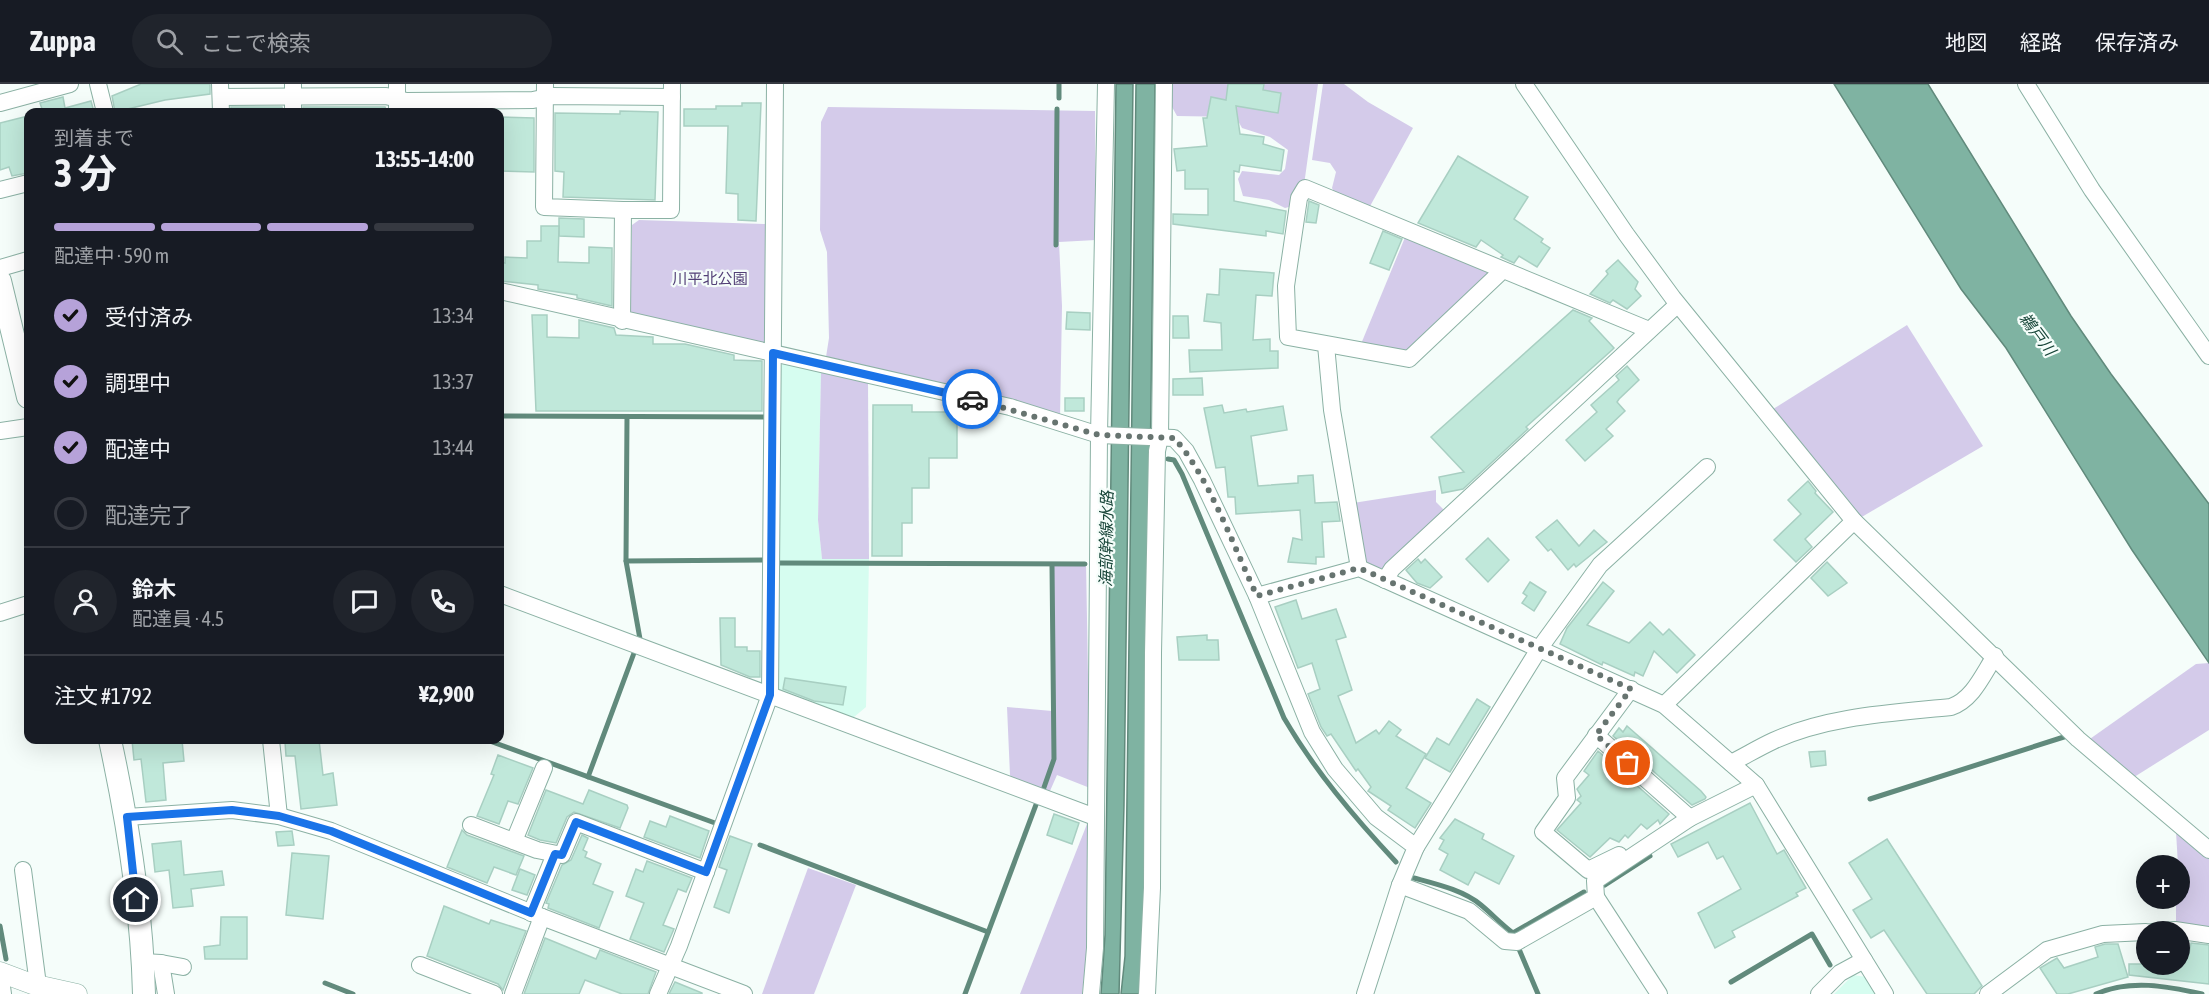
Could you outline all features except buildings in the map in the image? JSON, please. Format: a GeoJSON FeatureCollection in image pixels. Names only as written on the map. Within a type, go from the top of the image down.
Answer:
{"type":"FeatureCollection","features":[{"type":"Feature","properties":{"kind":"main road"},"geometry":{"type":"LineString","coordinates":[[0,281],[24,380]]}},
{"type":"Feature","properties":{"kind":"main road"},"geometry":{"type":"LineString","coordinates":[[111,744],[127,817],[152,963],[144,994]]}},
{"type":"Feature","properties":{"kind":"street"},"geometry":{"type":"LineString","coordinates":[[0,102],[70,84]]}},
{"type":"Feature","properties":{"kind":"street"},"geometry":{"type":"LineString","coordinates":[[98,84],[104,108]]}},
{"type":"Feature","properties":{"kind":"street"},"geometry":{"type":"LineString","coordinates":[[658,994],[706,872],[770,695],[775,84]]}},
{"type":"Feature","properties":{"kind":"street"},"geometry":{"type":"LineString","coordinates":[[1091,994],[1095,948],[1095,817],[1107,84]]}},
{"type":"Feature","properties":{"kind":"street"},"geometry":{"type":"LineString","coordinates":[[1153,992],[1153,653],[1157,451],[1160,437],[1164,84]]}},
{"type":"Feature","properties":{"kind":"street"},"geometry":{"type":"LineString","coordinates":[[1524,84],[1626,234],[1677,304],[1854,521],[2078,739],[2209,850]]}},
{"type":"Feature","properties":{"kind":"street"},"geometry":{"type":"LineString","coordinates":[[2026,84],[2092,190],[2209,356]]}},
{"type":"Feature","properties":{"kind":"street"},"geometry":{"type":"LineString","coordinates":[[221,98],[522,100],[545,91],[672,91],[670,210],[544,207],[545,91]]}},
{"type":"Feature","properties":{"kind":"street"},"geometry":{"type":"LineString","coordinates":[[0,190],[24,184]]}},
{"type":"Feature","properties":{"kind":"street"},"geometry":{"type":"LineString","coordinates":[[1503,270],[1409,359],[1288,337],[1286,286],[1299,198],[1305,188],[1649,330]]}},
{"type":"Feature","properties":{"kind":"street"},"geometry":{"type":"LineString","coordinates":[[622,321],[623,210]]}},
{"type":"Feature","properties":{"kind":"street"},"geometry":{"type":"LineString","coordinates":[[0,268],[24,261]]}},
{"type":"Feature","properties":{"kind":"street"},"geometry":{"type":"LineString","coordinates":[[504,292],[622,321],[1010,407],[1103,435],[1174,438],[1186,451],[1257,596],[1312,732],[1335,769],[1376,817],[1416,847]]}},
{"type":"Feature","properties":{"kind":"street"},"geometry":{"type":"LineString","coordinates":[[1385,580],[1392,569],[1677,304]]}},
{"type":"Feature","properties":{"kind":"street"},"geometry":{"type":"LineString","coordinates":[[1326,345],[1332,410],[1359,568]]}},
{"type":"Feature","properties":{"kind":"street"},"geometry":{"type":"LineString","coordinates":[[0,431],[24,428]]}},
{"type":"Feature","properties":{"kind":"street"},"geometry":{"type":"LineString","coordinates":[[1365,994],[1400,885],[1416,847],[1539,649],[1600,565],[1707,467]]}},
{"type":"Feature","properties":{"kind":"street"},"geometry":{"type":"LineString","coordinates":[[1664,705],[1854,521]]}},
{"type":"Feature","properties":{"kind":"street"},"geometry":{"type":"LineString","coordinates":[[1257,596],[1359,568],[1664,705],[1756,785],[1885,994]]}},
{"type":"Feature","properties":{"kind":"street"},"geometry":{"type":"LineString","coordinates":[[504,595],[1095,817]]}},
{"type":"Feature","properties":{"kind":"street"},"geometry":{"type":"LineString","coordinates":[[0,612],[24,605]]}},
{"type":"Feature","properties":{"kind":"street"},"geometry":{"type":"LineString","coordinates":[[1731,763],[1774,740],[1813,728],[1872,715],[1961,703],[1969,697],[1995,656]]}},
{"type":"Feature","properties":{"kind":"street"},"geometry":{"type":"LineString","coordinates":[[1631,689],[1565,778],[1567,798],[1543,832],[1588,870],[1756,785]]}},
{"type":"Feature","properties":{"kind":"street"},"geometry":{"type":"LineString","coordinates":[[1596,735],[1685,821]]}},
{"type":"Feature","properties":{"kind":"street"},"geometry":{"type":"LineString","coordinates":[[271,744],[279,816]]}},
{"type":"Feature","properties":{"kind":"street"},"geometry":{"type":"LineString","coordinates":[[514,841],[544,768]]}},
{"type":"Feature","properties":{"kind":"street"},"geometry":{"type":"LineString","coordinates":[[127,817],[232,810],[279,816],[331,831],[536,915],[744,994]]}},
{"type":"Feature","properties":{"kind":"street"},"geometry":{"type":"LineString","coordinates":[[1659,994],[1596,897],[1595,881],[1685,821]]}},
{"type":"Feature","properties":{"kind":"street"},"geometry":{"type":"LineString","coordinates":[[471,825],[562,855],[576,822],[706,872]]}},
{"type":"Feature","properties":{"kind":"street"},"geometry":{"type":"LineString","coordinates":[[513,994],[555,854]]}},
{"type":"Feature","properties":{"kind":"street"},"geometry":{"type":"LineString","coordinates":[[23,870],[38,985]]}},
{"type":"Feature","properties":{"kind":"street"},"geometry":{"type":"LineString","coordinates":[[1400,885],[1469,911],[1505,941],[1511,943],[1596,897]]}},
{"type":"Feature","properties":{"kind":"street"},"geometry":{"type":"LineString","coordinates":[[1988,994],[2046,950],[2103,934],[2136,932]]}},
{"type":"Feature","properties":{"kind":"street"},"geometry":{"type":"LineString","coordinates":[[2190,932],[2209,935]]}},
{"type":"Feature","properties":{"kind":"street"},"geometry":{"type":"LineString","coordinates":[[1819,994],[1840,973],[1864,960]]}},
{"type":"Feature","properties":{"kind":"street"},"geometry":{"type":"LineString","coordinates":[[152,963],[183,967]]}},
{"type":"Feature","properties":{"kind":"street"},"geometry":{"type":"LineString","coordinates":[[152,963],[166,994]]}},
{"type":"Feature","properties":{"kind":"street"},"geometry":{"type":"LineString","coordinates":[[420,966],[494,994]]}},
{"type":"Feature","properties":{"kind":"street"},"geometry":{"type":"LineString","coordinates":[[3,994],[0,972],[38,985],[77,994]]}},
{"type":"Feature","properties":{"kind":"shaded area"},"geometry":{"type":"Polygon","coordinates":[[[783,364],[821,372],[818,520],[822,559],[869,559],[866,707],[848,722],[776,690],[777,369],[783,364]]]}},
{"type":"Feature","properties":{"kind":"shaded area"},"geometry":{"type":"Polygon","coordinates":[[[1853,975],[1866,977],[1875,994],[1834,994],[1853,975]]]}},
{"type":"Feature","properties":{"kind":"green space"},"geometry":{"type":"Polygon","coordinates":[[[1173,84],[1318,84],[1304,185],[1293,206],[1285,208],[1269,200],[1243,196],[1238,179],[1242,171],[1279,175],[1285,169],[1288,150],[1270,137],[1242,128],[1236,117],[1177,116],[1171,105],[1173,84]]]}},
{"type":"Feature","properties":{"kind":"green space"},"geometry":{"type":"Polygon","coordinates":[[[1323,84],[1344,84],[1368,102],[1413,128],[1369,208],[1338,200],[1332,188],[1336,172],[1330,163],[1312,160],[1323,84]]]}},
{"type":"Feature","properties":{"kind":"green space"},"geometry":{"type":"Polygon","coordinates":[[[828,107],[1095,111],[1096,240],[1059,242],[1062,306],[1060,419],[826,357],[829,338],[827,252],[820,230],[821,122],[828,107]]]}},
{"type":"Feature","properties":{"kind":"green space","name":"川平北公園"},"geometry":{"type":"Polygon","coordinates":[[[639,220],[765,224],[765,346],[636,318],[630,310],[632,225],[639,220]]]}},
{"type":"Feature","properties":{"kind":"green space"},"geometry":{"type":"Polygon","coordinates":[[[1406,235],[1490,269],[1491,276],[1411,351],[1361,344],[1406,235]]]}},
{"type":"Feature","properties":{"kind":"green space"},"geometry":{"type":"Polygon","coordinates":[[[1907,325],[1983,446],[1860,518],[1770,411],[1907,325]]]}},
{"type":"Feature","properties":{"kind":"green space"},"geometry":{"type":"Polygon","coordinates":[[[821,372],[868,381],[869,559],[822,559],[818,520],[821,372]]]}},
{"type":"Feature","properties":{"kind":"green space"},"geometry":{"type":"Polygon","coordinates":[[[1436,490],[1436,502],[1445,511],[1385,568],[1374,569],[1362,563],[1353,503],[1436,490]]]}},
{"type":"Feature","properties":{"kind":"green space"},"geometry":{"type":"Polygon","coordinates":[[[1086,562],[1090,788],[1057,775],[1046,800],[1014,784],[1010,775],[1007,707],[1052,711],[1050,563],[1086,562]]]}},
{"type":"Feature","properties":{"kind":"green space"},"geometry":{"type":"Polygon","coordinates":[[[2209,663],[2209,730],[2131,779],[2087,741],[2196,664],[2209,663]]]}},
{"type":"Feature","properties":{"kind":"green space"},"geometry":{"type":"Polygon","coordinates":[[[1087,824],[1089,909],[1082,994],[1020,994],[1087,824]]]}},
{"type":"Feature","properties":{"kind":"green space"},"geometry":{"type":"Polygon","coordinates":[[[2176,832],[2209,859],[2209,929],[2190,927],[2190,921],[2176,921],[2176,909],[2190,909],[2190,855],[2177,855],[2176,832]]]}},
{"type":"Feature","properties":{"kind":"green space"},"geometry":{"type":"Polygon","coordinates":[[[808,868],[856,885],[814,994],[762,994],[808,868]]]}},
{"type":"Feature","properties":{"kind":"water"},"geometry":{"type":"Polygon","coordinates":[[[1116,84],[1133,84],[1124,805],[1119,994],[1101,994],[1105,935],[1116,84]]]}},
{"type":"Feature","properties":{"kind":"water"},"geometry":{"type":"Polygon","coordinates":[[[1136,84],[1155,84],[1144,953],[1140,994],[1121,994],[1125,956],[1136,84]]]}},
{"type":"Feature","properties":{"kind":"water","name":"鵜戸川"},"geometry":{"type":"Polygon","coordinates":[[[1834,84],[1928,84],[2071,316],[2111,374],[2209,504],[2209,663],[2132,550],[2006,348],[1961,289],[1834,84]]]}},
{"type":"Feature","properties":{"kind":"waterway"},"geometry":{"type":"LineString","coordinates":[[1059,84],[1059,98]]}},
{"type":"Feature","properties":{"kind":"waterway"},"geometry":{"type":"LineString","coordinates":[[1056,245],[1057,109]]}},
{"type":"Feature","properties":{"kind":"waterway"},"geometry":{"type":"LineString","coordinates":[[504,416],[764,417]]}},
{"type":"Feature","properties":{"kind":"waterway"},"geometry":{"type":"LineString","coordinates":[[627,417],[626,561],[640,639]]}},
{"type":"Feature","properties":{"kind":"waterway"},"geometry":{"type":"LineString","coordinates":[[1168,459],[1174,460],[1182,474],[1284,718],[1336,793],[1396,862]]}},
{"type":"Feature","properties":{"kind":"waterway"},"geometry":{"type":"LineString","coordinates":[[626,561],[764,560]]}},
{"type":"Feature","properties":{"kind":"waterway"},"geometry":{"type":"LineString","coordinates":[[779,563],[1085,564]]}},
{"type":"Feature","properties":{"kind":"waterway"},"geometry":{"type":"LineString","coordinates":[[1042,793],[1054,759],[1052,565]]}},
{"type":"Feature","properties":{"kind":"waterway"},"geometry":{"type":"LineString","coordinates":[[588,777],[634,653]]}},
{"type":"Feature","properties":{"kind":"waterway"},"geometry":{"type":"LineString","coordinates":[[1870,799],[2067,736]]}},
{"type":"Feature","properties":{"kind":"waterway"},"geometry":{"type":"LineString","coordinates":[[498,744],[715,823]]}},
{"type":"Feature","properties":{"kind":"waterway"},"geometry":{"type":"LineString","coordinates":[[965,994],[1037,802]]}},
{"type":"Feature","properties":{"kind":"waterway"},"geometry":{"type":"LineString","coordinates":[[760,845],[988,932]]}},
{"type":"Feature","properties":{"kind":"waterway"},"geometry":{"type":"LineString","coordinates":[[1605,885],[1650,856]]}},
{"type":"Feature","properties":{"kind":"waterway"},"geometry":{"type":"LineString","coordinates":[[1414,878],[1466,895],[1513,933],[1584,892]]}},
{"type":"Feature","properties":{"kind":"waterway"},"geometry":{"type":"LineString","coordinates":[[0,926],[6,959]]}},
{"type":"Feature","properties":{"kind":"waterway"},"geometry":{"type":"LineString","coordinates":[[1731,982],[1812,934],[1830,965]]}},
{"type":"Feature","properties":{"kind":"waterway"},"geometry":{"type":"LineString","coordinates":[[1519,949],[1538,994]]}},
{"type":"Feature","properties":{"kind":"waterway"},"geometry":{"type":"LineString","coordinates":[[325,983],[353,994]]}},
{"type":"Feature","properties":{"kind":"waterway"},"geometry":{"type":"LineString","coordinates":[[2096,994],[2109,989],[2135,985],[2149,985],[2202,994]]}},
{"type":"Feature","properties":{"kind":"way so far"},"geometry":{"type":"LineString","coordinates":[[972,399],[1010,407],[1099,435],[1174,438],[1186,451],[1202,480],[1257,596],[1359,568],[1631,689],[1596,735],[1628,763]]}},
{"type":"Feature","properties":{"kind":"route"},"geometry":{"type":"LineString","coordinates":[[136,900],[127,817],[232,810],[279,816],[331,831],[531,913],[555,854],[562,855],[576,822],[706,872],[770,695],[773,353],[972,399]]}},
{"type":"Feature","properties":{"kind":"water label","name":"海部幹線水路"},"geometry":{"type":"Point","coordinates":[1106,539]}}]}
